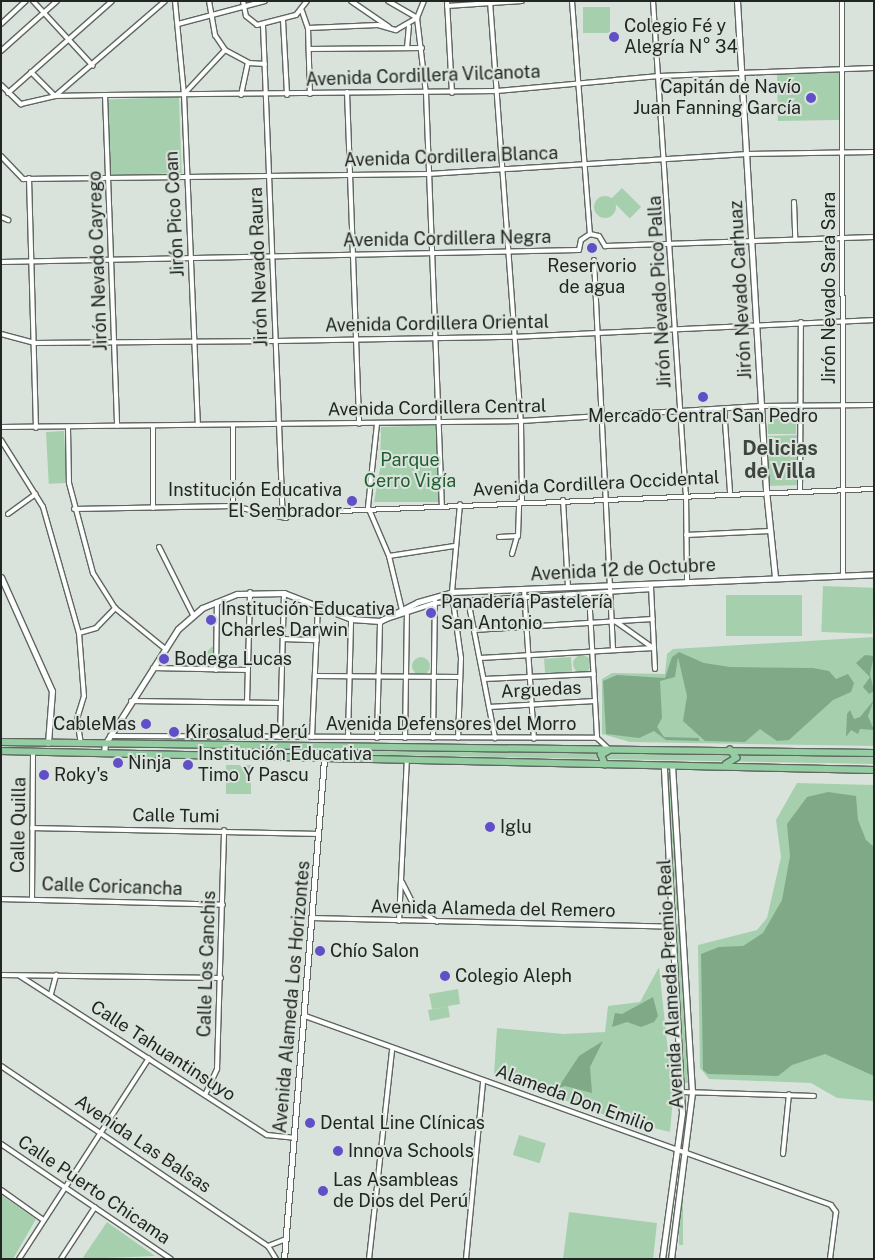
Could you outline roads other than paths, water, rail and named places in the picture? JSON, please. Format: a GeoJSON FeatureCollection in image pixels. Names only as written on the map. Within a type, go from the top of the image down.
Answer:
{"type":"FeatureCollection","features":[{"type":"Feature","properties":{"kind":"main road"},"geometry":{"type":"LineString","coordinates":[[1,742],[874,753]]}},
{"type":"Feature","properties":{"kind":"main road"},"geometry":{"type":"LineString","coordinates":[[605,765],[603,752],[625,749]]}},
{"type":"Feature","properties":{"kind":"main road"},"geometry":{"type":"LineString","coordinates":[[707,767],[734,762],[735,755],[730,750]]}},
{"type":"Feature","properties":{"kind":"main road"},"geometry":{"type":"LineString","coordinates":[[1,751],[874,770]]}},
{"type":"Feature","properties":{"kind":"street"},"geometry":{"type":"LineString","coordinates":[[1,24],[26,1]]}},
{"type":"Feature","properties":{"kind":"street"},"geometry":{"type":"LineString","coordinates":[[33,1],[93,66]]}},
{"type":"Feature","properties":{"kind":"street"},"geometry":{"type":"LineString","coordinates":[[1,51],[57,1]]}},
{"type":"Feature","properties":{"kind":"street"},"geometry":{"type":"LineString","coordinates":[[1,85],[8,93],[112,1]]}},
{"type":"Feature","properties":{"kind":"street"},"geometry":{"type":"LineString","coordinates":[[31,72],[55,96],[93,66],[165,1]]}},
{"type":"Feature","properties":{"kind":"street","name":"Jirón Pico Coan"},"geometry":{"type":"LineString","coordinates":[[176,1],[184,94],[186,177],[198,425]]}},
{"type":"Feature","properties":{"kind":"street"},"geometry":{"type":"LineString","coordinates":[[209,1],[210,16],[225,50],[248,63],[266,64]]}},
{"type":"Feature","properties":{"kind":"street"},"geometry":{"type":"LineString","coordinates":[[242,1],[251,23],[263,24],[283,20],[302,11],[307,1]]}},
{"type":"Feature","properties":{"kind":"street"},"geometry":{"type":"LineString","coordinates":[[178,24],[265,1]]}},
{"type":"Feature","properties":{"kind":"street"},"geometry":{"type":"LineString","coordinates":[[351,1],[396,30],[409,26],[417,18],[424,1]]}},
{"type":"Feature","properties":{"kind":"street"},"geometry":{"type":"LineString","coordinates":[[388,1],[417,18]]}},
{"type":"Feature","properties":{"kind":"street"},"geometry":{"type":"LineString","coordinates":[[452,93],[447,3],[522,1]]}},
{"type":"Feature","properties":{"kind":"street"},"geometry":{"type":"LineString","coordinates":[[572,1],[582,165],[590,234],[602,238],[605,246],[796,238],[874,237]]}},
{"type":"Feature","properties":{"kind":"street","name":"Jirón Nevado Pico Palla"},"geometry":{"type":"LineString","coordinates":[[653,1],[666,159],[686,493],[686,581]]}},
{"type":"Feature","properties":{"kind":"street","name":"Jirón Nevado Carhuaz"},"geometry":{"type":"LineString","coordinates":[[737,1],[766,490],[775,577]]}},
{"type":"Feature","properties":{"kind":"street","name":"Jirón Nevado Sara Sara"},"geometry":{"type":"LineString","coordinates":[[842,1],[844,238],[843,574]]}},
{"type":"Feature","properties":{"kind":"street"},"geometry":{"type":"LineString","coordinates":[[490,2],[521,421],[521,502],[517,536],[512,554]]}},
{"type":"Feature","properties":{"kind":"street"},"geometry":{"type":"LineString","coordinates":[[302,11],[308,28],[310,94]]}},
{"type":"Feature","properties":{"kind":"street"},"geometry":{"type":"LineString","coordinates":[[417,18],[426,93],[442,505]]}},
{"type":"Feature","properties":{"kind":"street"},"geometry":{"type":"LineString","coordinates":[[283,20],[288,95]]}},
{"type":"Feature","properties":{"kind":"street","name":"Jirón Nevado Raura"},"geometry":{"type":"LineString","coordinates":[[263,24],[282,508],[291,513]]}},
{"type":"Feature","properties":{"kind":"street"},"geometry":{"type":"LineString","coordinates":[[407,48],[409,26]]}},
{"type":"Feature","properties":{"kind":"street"},"geometry":{"type":"LineString","coordinates":[[308,28],[389,27]]}},
{"type":"Feature","properties":{"kind":"street"},"geometry":{"type":"LineString","coordinates":[[309,50],[422,48]]}},
{"type":"Feature","properties":{"kind":"street"},"geometry":{"type":"LineString","coordinates":[[184,94],[225,50]]}},
{"type":"Feature","properties":{"kind":"street"},"geometry":{"type":"LineString","coordinates":[[241,95],[248,63]]}},
{"type":"Feature","properties":{"kind":"street","name":"Avenida Cordillera Vilcanota"},"geometry":{"type":"LineString","coordinates":[[8,93],[21,104],[55,96],[105,94],[288,95],[346,92],[452,93],[497,91],[659,76],[874,68]]}},
{"type":"Feature","properties":{"kind":"street"},"geometry":{"type":"LineString","coordinates":[[346,92],[353,255],[354,339],[359,424]]}},
{"type":"Feature","properties":{"kind":"street","name":"Jirón Nevado Cayrego"},"geometry":{"type":"LineString","coordinates":[[105,94],[117,426]]}},
{"type":"Feature","properties":{"kind":"street","name":"Avenida Cordillera Blanca"},"geometry":{"type":"LineString","coordinates":[[29,178],[428,174],[747,154],[874,152]]}},
{"type":"Feature","properties":{"kind":"street"},"geometry":{"type":"LineString","coordinates":[[1,156],[17,175],[29,178],[36,428]]}},
{"type":"Feature","properties":{"kind":"street"},"geometry":{"type":"LineString","coordinates":[[794,202],[796,238]]}},
{"type":"Feature","properties":{"kind":"street"},"geometry":{"type":"LineString","coordinates":[[1,216],[8,220]]}},
{"type":"Feature","properties":{"kind":"street","name":"Avenida Cordillera Negra"},"geometry":{"type":"LineString","coordinates":[[1,262],[579,250],[580,240],[590,234]]}},
{"type":"Feature","properties":{"kind":"street"},"geometry":{"type":"LineString","coordinates":[[594,260],[600,416],[606,498],[609,592],[613,622],[613,650]]}},
{"type":"Feature","properties":{"kind":"street","name":"Avenida Cordillera Oriental"},"geometry":{"type":"LineString","coordinates":[[1,334],[34,343],[276,341],[514,337],[756,324],[874,320]]}},
{"type":"Feature","properties":{"kind":"street"},"geometry":{"type":"LineString","coordinates":[[800,490],[801,322]]}},
{"type":"Feature","properties":{"kind":"street","name":"Avenida Cordillera Central"},"geometry":{"type":"LineString","coordinates":[[1,427],[68,428],[278,423],[377,424],[521,421],[761,406],[874,405]]}},
{"type":"Feature","properties":{"kind":"street"},"geometry":{"type":"LineString","coordinates":[[724,408],[730,492]]}},
{"type":"Feature","properties":{"kind":"street"},"geometry":{"type":"LineString","coordinates":[[377,424],[368,507],[389,556],[402,610]]}},
{"type":"Feature","properties":{"kind":"street"},"geometry":{"type":"LineString","coordinates":[[233,506],[234,425]]}},
{"type":"Feature","properties":{"kind":"street"},"geometry":{"type":"LineString","coordinates":[[153,426],[153,508]]}},
{"type":"Feature","properties":{"kind":"street"},"geometry":{"type":"LineString","coordinates":[[68,428],[74,509],[93,573],[114,608],[164,648]]}},
{"type":"Feature","properties":{"kind":"street"},"geometry":{"type":"LineString","coordinates":[[1,440],[36,494],[79,633],[84,696],[77,719],[81,743]]}},
{"type":"Feature","properties":{"kind":"street","name":"Avenida Cordillera Occidental"},"geometry":{"type":"LineString","coordinates":[[74,509],[233,506],[286,518],[291,513],[368,507],[521,502],[686,493],[874,488]]}},
{"type":"Feature","properties":{"kind":"street"},"geometry":{"type":"LineString","coordinates":[[8,514],[36,494]]}},
{"type":"Feature","properties":{"kind":"street"},"geometry":{"type":"LineString","coordinates":[[562,500],[568,586]]}},
{"type":"Feature","properties":{"kind":"street"},"geometry":{"type":"LineString","coordinates":[[452,592],[454,546],[460,504]]}},
{"type":"Feature","properties":{"kind":"street"},"geometry":{"type":"LineString","coordinates":[[686,535],[770,531]]}},
{"type":"Feature","properties":{"kind":"street"},"geometry":{"type":"LineString","coordinates":[[499,537],[517,536]]}},
{"type":"Feature","properties":{"kind":"street"},"geometry":{"type":"LineString","coordinates":[[389,556],[454,546]]}},
{"type":"Feature","properties":{"kind":"street"},"geometry":{"type":"LineString","coordinates":[[159,547],[193,615]]}},
{"type":"Feature","properties":{"kind":"street","name":"Avenida 12 de Octubre"},"geometry":{"type":"LineString","coordinates":[[380,621],[436,596],[452,592],[651,582],[874,574]]}},
{"type":"Feature","properties":{"kind":"street"},"geometry":{"type":"LineString","coordinates":[[1,577],[15,600],[52,691],[49,752]]}},
{"type":"Feature","properties":{"kind":"street"},"geometry":{"type":"LineString","coordinates":[[651,582],[655,669]]}},
{"type":"Feature","properties":{"kind":"street"},"geometry":{"type":"LineString","coordinates":[[524,588],[534,739]]}},
{"type":"Feature","properties":{"kind":"street","name":"Avenida 12 de Octubre"},"geometry":{"type":"LineString","coordinates":[[104,753],[105,744],[109,736],[164,648],[193,615],[216,600],[250,592],[284,593],[351,618],[380,621],[435,603],[453,600],[651,589]]}},
{"type":"Feature","properties":{"kind":"street"},"geometry":{"type":"LineString","coordinates":[[248,702],[250,592]]}},
{"type":"Feature","properties":{"kind":"street"},"geometry":{"type":"LineString","coordinates":[[280,737],[284,593]]}},
{"type":"Feature","properties":{"kind":"street"},"geometry":{"type":"LineString","coordinates":[[590,593],[597,738]]}},
{"type":"Feature","properties":{"kind":"street"},"geometry":{"type":"LineString","coordinates":[[433,738],[436,596]]}},
{"type":"Feature","properties":{"kind":"street"},"geometry":{"type":"LineString","coordinates":[[216,600],[216,670]]}},
{"type":"Feature","properties":{"kind":"street"},"geometry":{"type":"LineString","coordinates":[[453,600],[460,677],[458,738]]}},
{"type":"Feature","properties":{"kind":"street"},"geometry":{"type":"LineString","coordinates":[[468,600],[495,738]]}},
{"type":"Feature","properties":{"kind":"street"},"geometry":{"type":"LineString","coordinates":[[312,737],[318,605]]}},
{"type":"Feature","properties":{"kind":"street"},"geometry":{"type":"LineString","coordinates":[[79,633],[96,628],[114,608]]}},
{"type":"Feature","properties":{"kind":"street"},"geometry":{"type":"LineString","coordinates":[[405,736],[406,614]]}},
{"type":"Feature","properties":{"kind":"street"},"geometry":{"type":"LineString","coordinates":[[348,737],[351,618]]}},
{"type":"Feature","properties":{"kind":"street"},"geometry":{"type":"LineString","coordinates":[[474,630],[653,619]]}},
{"type":"Feature","properties":{"kind":"street"},"geometry":{"type":"LineString","coordinates":[[377,738],[380,621]]}},
{"type":"Feature","properties":{"kind":"street"},"geometry":{"type":"LineString","coordinates":[[613,622],[654,648]]}},
{"type":"Feature","properties":{"kind":"street"},"geometry":{"type":"LineString","coordinates":[[283,639],[316,640]]}},
{"type":"Feature","properties":{"kind":"street"},"geometry":{"type":"LineString","coordinates":[[480,658],[654,648]]}},
{"type":"Feature","properties":{"kind":"street"},"geometry":{"type":"LineString","coordinates":[[151,668],[248,670]]}},
{"type":"Feature","properties":{"kind":"street"},"geometry":{"type":"LineString","coordinates":[[484,679],[594,674]]}},
{"type":"Feature","properties":{"kind":"street"},"geometry":{"type":"LineString","coordinates":[[315,676],[460,677]]}},
{"type":"Feature","properties":{"kind":"street"},"geometry":{"type":"LineString","coordinates":[[131,701],[281,703]]}},
{"type":"Feature","properties":{"kind":"street","name":"Arguedas"},"geometry":{"type":"LineString","coordinates":[[489,707],[595,701]]}},
{"type":"Feature","properties":{"kind":"street","name":"Avenida Defensores del Morro"},"geometry":{"type":"LineString","coordinates":[[109,736],[597,738],[608,749]]}},
{"type":"Feature","properties":{"kind":"street","name":"Avenida Alameda Los Horizontes"},"geometry":{"type":"LineString","coordinates":[[284,1259],[313,918],[326,737]]}},
{"type":"Feature","properties":{"kind":"street","name":"Calle Quilla"},"geometry":{"type":"LineString","coordinates":[[32,899],[33,752]]}},
{"type":"Feature","properties":{"kind":"street"},"geometry":{"type":"LineString","coordinates":[[399,921],[407,759]]}},
{"type":"Feature","properties":{"kind":"street","name":"Avenida Alameda Premio Real"},"geometry":{"type":"LineString","coordinates":[[662,1259],[678,1151],[682,1092],[664,766]]}},
{"type":"Feature","properties":{"kind":"street","name":"Avenida Alameda Premio Real"},"geometry":{"type":"LineString","coordinates":[[671,1259],[686,1154],[692,1092],[672,766]]}},
{"type":"Feature","properties":{"kind":"street","name":"Calle Tumi"},"geometry":{"type":"LineString","coordinates":[[32,828],[224,830],[319,834]]}},
{"type":"Feature","properties":{"kind":"street","name":"Calle Los Canchis"},"geometry":{"type":"LineString","coordinates":[[205,1095],[217,1075],[222,978],[224,830]]}},
{"type":"Feature","properties":{"kind":"street"},"geometry":{"type":"LineString","coordinates":[[401,879],[415,908],[439,923]]}},
{"type":"Feature","properties":{"kind":"street","name":"Calle Coricancha"},"geometry":{"type":"LineString","coordinates":[[1,899],[223,905]]}},
{"type":"Feature","properties":{"kind":"street","name":"Avenida Alameda del Remero"},"geometry":{"type":"LineString","coordinates":[[313,918],[439,923],[674,927]]}},
{"type":"Feature","properties":{"kind":"street"},"geometry":{"type":"LineString","coordinates":[[1,975],[222,978]]}},
{"type":"Feature","properties":{"kind":"street"},"geometry":{"type":"LineString","coordinates":[[50,994],[56,975]]}},
{"type":"Feature","properties":{"kind":"street","name":"Calle Tahuantinsuyo"},"geometry":{"type":"LineString","coordinates":[[20,976],[267,1135],[294,1138]]}},
{"type":"Feature","properties":{"kind":"street","name":"Alameda Don Emilio"},"geometry":{"type":"LineString","coordinates":[[305,1016],[392,1050],[835,1208],[830,1259]]}},
{"type":"Feature","properties":{"kind":"street"},"geometry":{"type":"LineString","coordinates":[[369,1259],[392,1050]]}},
{"type":"Feature","properties":{"kind":"street"},"geometry":{"type":"LineString","coordinates":[[19,1259],[42,1219],[149,1058]]}},
{"type":"Feature","properties":{"kind":"street","name":"Avenida Las Balsas"},"geometry":{"type":"LineString","coordinates":[[1,1066],[268,1246],[276,1259]]}},
{"type":"Feature","properties":{"kind":"street"},"geometry":{"type":"LineString","coordinates":[[466,1259],[483,1081]]}},
{"type":"Feature","properties":{"kind":"street"},"geometry":{"type":"LineString","coordinates":[[682,1092],[814,1096]]}},
{"type":"Feature","properties":{"kind":"street"},"geometry":{"type":"LineString","coordinates":[[783,1154],[789,1094]]}},
{"type":"Feature","properties":{"kind":"street","name":"Calle Puerto Chicama"},"geometry":{"type":"LineString","coordinates":[[1,1144],[168,1258]]}},
{"type":"Feature","properties":{"kind":"street"},"geometry":{"type":"LineString","coordinates":[[1,1190],[42,1219]]}},
{"type":"Feature","properties":{"kind":"street"},"geometry":{"type":"LineString","coordinates":[[62,1259],[95,1207]]}},
{"type":"Feature","properties":{"kind":"street"},"geometry":{"type":"LineString","coordinates":[[268,1246],[286,1240]]}},
{"type":"Feature","properties":{"kind":"place","name":"Colegio Fé y Alegría N° 34"},"geometry":{"type":"Point","coordinates":[614,37]}},
{"type":"Feature","properties":{"kind":"place","name":"Capitán de Navío Juan Fanning García"},"geometry":{"type":"Point","coordinates":[811,98]}},
{"type":"Feature","properties":{"kind":"place","name":"Reservorio de agua"},"geometry":{"type":"Point","coordinates":[592,248]}},
{"type":"Feature","properties":{"kind":"place","name":"Mercado Central San Pedro"},"geometry":{"type":"Point","coordinates":[703,397]}},
{"type":"Feature","properties":{"kind":"place","name":"Institución Educativa El Sembrador"},"geometry":{"type":"Point","coordinates":[352,501]}},
{"type":"Feature","properties":{"kind":"place","name":"Panadería Pastelería San Antonio"},"geometry":{"type":"Point","coordinates":[431,613]}},
{"type":"Feature","properties":{"kind":"place","name":"Institución Educativa Charles Darwin"},"geometry":{"type":"Point","coordinates":[211,620]}},
{"type":"Feature","properties":{"kind":"place","name":"Bodega Lucas"},"geometry":{"type":"Point","coordinates":[164,659]}},
{"type":"Feature","properties":{"kind":"place","name":"CableMas"},"geometry":{"type":"Point","coordinates":[146,724]}},
{"type":"Feature","properties":{"kind":"place","name":"Kirosalud Perú"},"geometry":{"type":"Point","coordinates":[174,732]}},
{"type":"Feature","properties":{"kind":"place","name":"Ninja"},"geometry":{"type":"Point","coordinates":[118,763]}},
{"type":"Feature","properties":{"kind":"place","name":"Institución Educativa Timo Y Pascu"},"geometry":{"type":"Point","coordinates":[188,765]}},
{"type":"Feature","properties":{"kind":"place","name":"Roky's"},"geometry":{"type":"Point","coordinates":[44,775]}},
{"type":"Feature","properties":{"kind":"place","name":"Iglu"},"geometry":{"type":"Point","coordinates":[490,827]}},
{"type":"Feature","properties":{"kind":"place","name":"Chío Salon"},"geometry":{"type":"Point","coordinates":[320,951]}},
{"type":"Feature","properties":{"kind":"place","name":"Colegio Aleph"},"geometry":{"type":"Point","coordinates":[445,976]}},
{"type":"Feature","properties":{"kind":"place","name":"Dental Line Clínicas"},"geometry":{"type":"Point","coordinates":[310,1123]}},
{"type":"Feature","properties":{"kind":"place","name":"Innova Schools"},"geometry":{"type":"Point","coordinates":[338,1151]}},
{"type":"Feature","properties":{"kind":"place","name":"Las Asambleas de Dios del Perú"},"geometry":{"type":"Point","coordinates":[323,1191]}},
{"type":"Feature","properties":{"kind":"district","name":"Delicias de Villa"},"geometry":{"type":"Point","coordinates":[780,460]}},
{"type":"Feature","properties":{"kind":"park label","name":"Parque Cerro Vigía"},"geometry":{"type":"Point","coordinates":[410,471]}}]}
